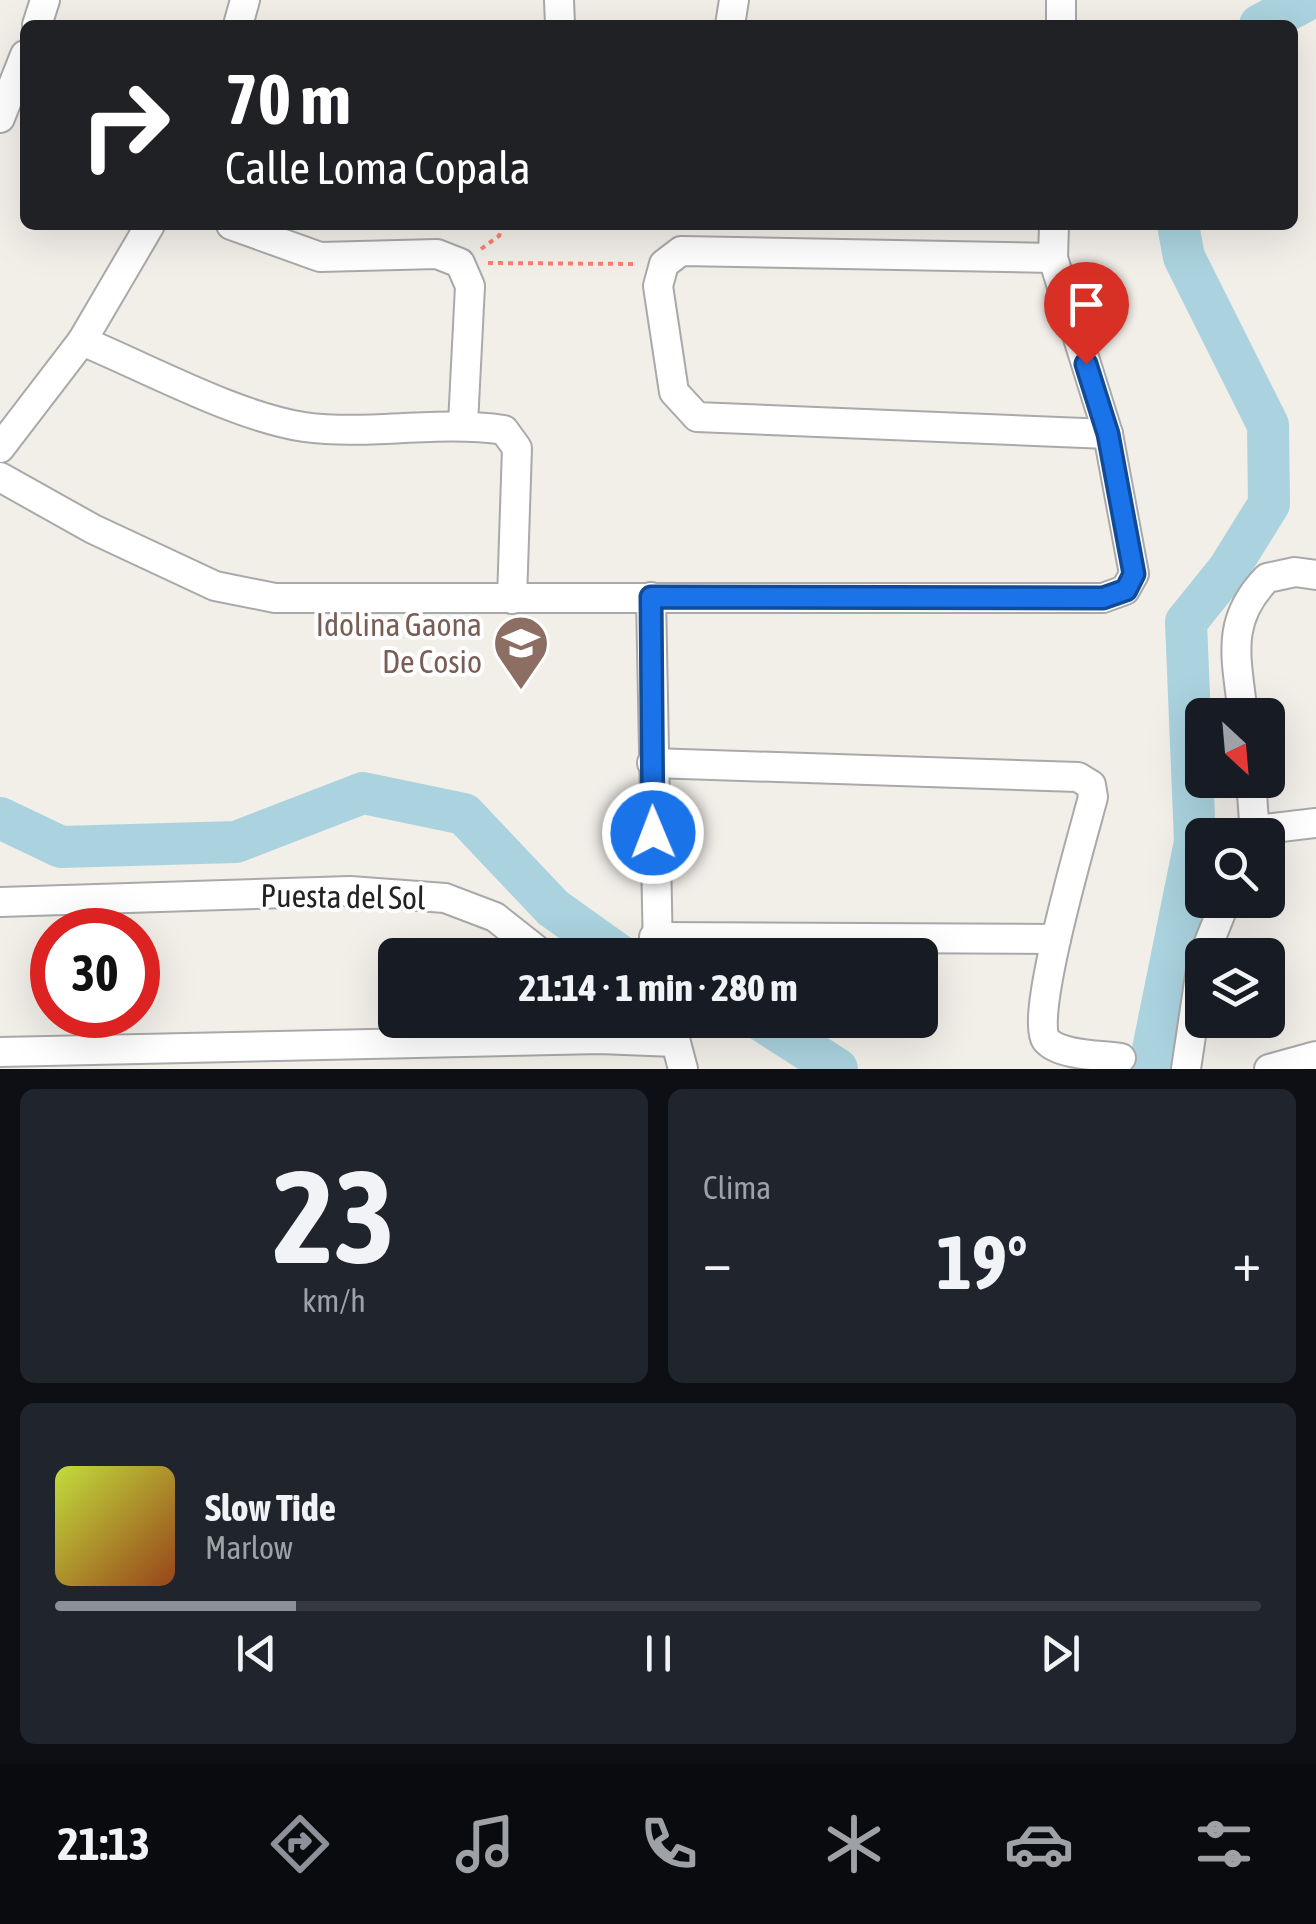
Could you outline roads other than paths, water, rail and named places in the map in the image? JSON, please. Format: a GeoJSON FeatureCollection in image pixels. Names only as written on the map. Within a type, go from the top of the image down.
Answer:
{"type":"FeatureCollection","features":[{"type":"Feature","properties":{"kind":"street"},"geometry":{"type":"LineString","coordinates":[[0,118],[20,67]]}},
{"type":"Feature","properties":{"kind":"street"},"geometry":{"type":"LineString","coordinates":[[0,448],[82,341],[147,230]]}},
{"type":"Feature","properties":{"kind":"street"},"geometry":{"type":"LineString","coordinates":[[245,230],[320,257],[437,254],[460,263],[470,286],[462,424]]}},
{"type":"Feature","properties":{"kind":"street"},"geometry":{"type":"LineString","coordinates":[[0,477],[93,529],[215,586],[275,598],[1103,598],[1126,590],[1134,574],[1108,434],[1053,258],[1054,230]]}},
{"type":"Feature","properties":{"kind":"street"},"geometry":{"type":"LineString","coordinates":[[1053,258],[682,250],[664,264],[658,286],[674,392],[697,417],[1108,434]]}},
{"type":"Feature","properties":{"kind":"street"},"geometry":{"type":"LineString","coordinates":[[82,341],[274,420],[308,428],[462,424],[504,430],[516,448],[512,599]]}},
{"type":"Feature","properties":{"kind":"street"},"geometry":{"type":"LineString","coordinates":[[1241,698],[1235,646],[1238,616],[1267,578],[1296,572],[1316,575]]}},
{"type":"Feature","properties":{"kind":"street"},"geometry":{"type":"LineString","coordinates":[[651,597],[656,938]]}},
{"type":"Feature","properties":{"kind":"street"},"geometry":{"type":"LineString","coordinates":[[652,764],[1078,777],[1091,786],[1092,797],[1056,939],[1041,1026],[1046,1040],[1060,1049],[1121,1058]]}},
{"type":"Feature","properties":{"kind":"street"},"geometry":{"type":"LineString","coordinates":[[1285,828],[1316,823]]}},
{"type":"Feature","properties":{"kind":"street","name":"Puesta del Sol"},"geometry":{"type":"LineString","coordinates":[[0,902],[350,891],[445,898],[495,916],[522,938]]}},
{"type":"Feature","properties":{"kind":"street"},"geometry":{"type":"LineString","coordinates":[[938,941],[1056,939]]}},
{"type":"Feature","properties":{"kind":"street"},"geometry":{"type":"LineString","coordinates":[[0,1052],[378,1038]]}},
{"type":"Feature","properties":{"kind":"street"},"geometry":{"type":"LineString","coordinates":[[1186,1069],[1191,1038]]}},
{"type":"Feature","properties":{"kind":"street"},"geometry":{"type":"LineString","coordinates":[[1269,1069],[1316,1056]]}},
{"type":"Feature","properties":{"kind":"waterway"},"geometry":{"type":"LineString","coordinates":[[1269,20],[1307,0]]}},
{"type":"Feature","properties":{"kind":"waterway"},"geometry":{"type":"LineString","coordinates":[[1149,1069],[1195,842],[1186,622],[1228,570],[1269,504],[1268,425],[1184,257],[1179,230]]}},
{"type":"Feature","properties":{"kind":"waterway"},"geometry":{"type":"LineString","coordinates":[[0,818],[61,847],[236,842],[363,793],[464,814],[553,908],[595,938]]}},
{"type":"Feature","properties":{"kind":"waterway"},"geometry":{"type":"LineString","coordinates":[[789,1038],[837,1069]]}},
{"type":"Feature","properties":{"kind":"place","name":"Idolina Gaona De Cosio"},"geometry":{"type":"Point","coordinates":[521,692]}}]}
